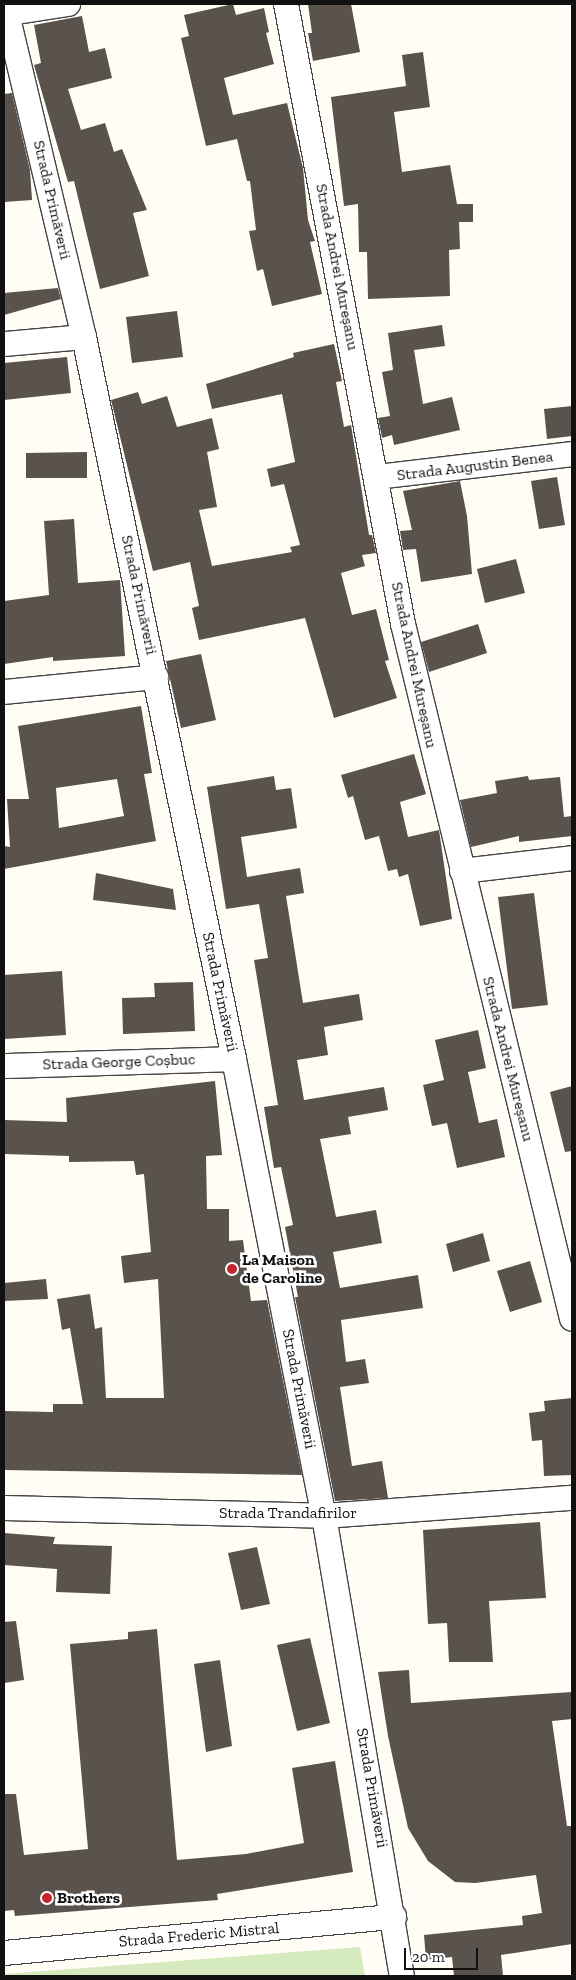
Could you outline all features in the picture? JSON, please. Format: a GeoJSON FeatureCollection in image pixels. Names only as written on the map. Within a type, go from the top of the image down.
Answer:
{"type":"FeatureCollection","features":[{"type":"Feature","properties":{"kind":"street"},"geometry":{"type":"LineString","coordinates":[[5,14],[68,4]]}},
{"type":"Feature","properties":{"kind":"street","name":"Strada Andrei Mureșanu"},"geometry":{"type":"LineString","coordinates":[[286,4],[377,477],[403,624],[572,1320]]}},
{"type":"Feature","properties":{"kind":"street","name":"Strada Primăverii"},"geometry":{"type":"LineString","coordinates":[[5,14],[84,336],[234,1059],[324,1516],[394,1917],[402,1976]]}},
{"type":"Feature","properties":{"kind":"street"},"geometry":{"type":"LineString","coordinates":[[4,344],[84,336]]}},
{"type":"Feature","properties":{"kind":"street","name":"Strada Augustin Benea"},"geometry":{"type":"LineString","coordinates":[[377,477],[572,454]]}},
{"type":"Feature","properties":{"kind":"street"},"geometry":{"type":"LineString","coordinates":[[4,692],[156,677]]}},
{"type":"Feature","properties":{"kind":"street"},"geometry":{"type":"LineString","coordinates":[[462,871],[572,858]]}},
{"type":"Feature","properties":{"kind":"street","name":"Strada George Coșbuc"},"geometry":{"type":"LineString","coordinates":[[4,1066],[234,1059]]}},
{"type":"Feature","properties":{"kind":"street","name":"Strada Trandafirilor"},"geometry":{"type":"LineString","coordinates":[[4,1508],[324,1516],[572,1498]]}},
{"type":"Feature","properties":{"kind":"street","name":"Strada Frederic Mistral"},"geometry":{"type":"LineString","coordinates":[[4,1953],[394,1917]]}},
{"type":"Feature","properties":{"kind":"green space"},"geometry":{"type":"Polygon","coordinates":[[[360,1947],[365,1976],[4,1976],[4,1974],[360,1947]]]}},
{"type":"Feature","properties":{"kind":"building"},"geometry":{"type":"Polygon","coordinates":[[[233,4],[236,15],[264,8],[269,32],[266,33],[274,64],[224,78],[233,115],[287,103],[303,168],[308,220],[315,241],[310,242],[322,294],[272,306],[263,269],[257,271],[249,231],[256,230],[250,181],[247,181],[237,139],[206,146],[181,38],[189,36],[184,15],[233,4]]]}},
{"type":"Feature","properties":{"kind":"building"},"geometry":{"type":"Polygon","coordinates":[[[308,4],[351,4],[360,52],[313,61],[308,33],[312,33],[308,4]]]}},
{"type":"Feature","properties":{"kind":"building"},"geometry":{"type":"Polygon","coordinates":[[[82,16],[89,52],[105,48],[112,78],[68,89],[81,130],[105,123],[114,152],[122,149],[147,210],[133,213],[149,276],[100,289],[74,181],[68,182],[34,65],[41,63],[34,25],[82,16]]]}},
{"type":"Feature","properties":{"kind":"building"},"geometry":{"type":"Polygon","coordinates":[[[423,52],[430,107],[394,112],[402,172],[450,165],[457,204],[473,204],[473,222],[459,222],[460,249],[449,250],[450,296],[368,299],[367,252],[359,252],[358,204],[344,206],[331,97],[406,86],[402,55],[423,52]]]}},
{"type":"Feature","properties":{"kind":"building"},"geometry":{"type":"Polygon","coordinates":[[[12,93],[30,170],[32,200],[4,202],[4,94],[12,93]]]}},
{"type":"Feature","properties":{"kind":"building"},"geometry":{"type":"Polygon","coordinates":[[[58,288],[61,299],[4,315],[4,293],[58,288]]]}},
{"type":"Feature","properties":{"kind":"building"},"geometry":{"type":"Polygon","coordinates":[[[177,311],[183,357],[132,363],[126,317],[177,311]]]}},
{"type":"Feature","properties":{"kind":"building"},"geometry":{"type":"Polygon","coordinates":[[[442,325],[445,346],[414,350],[423,404],[452,397],[460,430],[394,445],[392,435],[382,438],[378,418],[390,416],[382,372],[393,370],[388,333],[442,325]]]}},
{"type":"Feature","properties":{"kind":"building"},"geometry":{"type":"Polygon","coordinates":[[[334,344],[342,381],[336,382],[344,427],[351,425],[369,535],[372,535],[376,553],[362,555],[365,566],[341,573],[352,615],[376,609],[389,660],[385,661],[397,698],[334,718],[305,618],[199,640],[192,608],[199,606],[190,562],[153,571],[111,400],[138,392],[142,404],[167,396],[177,427],[212,418],[219,449],[207,452],[217,507],[199,510],[212,566],[292,552],[290,547],[300,545],[284,484],[271,487],[267,469],[295,462],[282,394],[212,409],[206,384],[294,357],[293,353],[334,344]]]}},
{"type":"Feature","properties":{"kind":"building"},"geometry":{"type":"Polygon","coordinates":[[[67,357],[71,393],[4,400],[4,363],[67,357]]]}},
{"type":"Feature","properties":{"kind":"building"},"geometry":{"type":"Polygon","coordinates":[[[572,406],[572,436],[547,439],[544,409],[572,406]]]}},
{"type":"Feature","properties":{"kind":"building"},"geometry":{"type":"Polygon","coordinates":[[[87,452],[87,478],[26,478],[26,453],[87,452]]]}},
{"type":"Feature","properties":{"kind":"building"},"geometry":{"type":"Polygon","coordinates":[[[557,477],[565,525],[539,529],[531,481],[557,477]]]}},
{"type":"Feature","properties":{"kind":"building"},"geometry":{"type":"Polygon","coordinates":[[[460,481],[467,516],[472,574],[421,582],[416,549],[403,550],[400,531],[412,530],[403,491],[460,481]]]}},
{"type":"Feature","properties":{"kind":"building"},"geometry":{"type":"Polygon","coordinates":[[[74,519],[78,583],[120,580],[125,656],[53,661],[53,657],[4,664],[4,601],[49,595],[44,521],[74,519]]]}},
{"type":"Feature","properties":{"kind":"building"},"geometry":{"type":"Polygon","coordinates":[[[516,559],[525,593],[485,603],[477,569],[516,559]]]}},
{"type":"Feature","properties":{"kind":"building"},"geometry":{"type":"Polygon","coordinates":[[[478,624],[487,653],[429,672],[421,642],[478,624]]]}},
{"type":"Feature","properties":{"kind":"building"},"geometry":{"type":"Polygon","coordinates":[[[201,654],[216,720],[181,728],[166,661],[201,654]]]}},
{"type":"Feature","properties":{"kind":"building"},"geometry":{"type":"Polygon","coordinates":[[[141,706],[152,773],[144,774],[156,841],[4,869],[4,846],[10,847],[7,799],[29,799],[18,726],[141,706]],[[117,779],[56,788],[59,828],[124,816],[117,779]]]}},
{"type":"Feature","properties":{"kind":"building"},"geometry":{"type":"Polygon","coordinates":[[[414,754],[426,794],[400,802],[408,837],[439,830],[452,919],[420,926],[408,874],[399,877],[397,869],[388,871],[379,836],[365,840],[353,796],[348,798],[341,775],[414,754]]]}},
{"type":"Feature","properties":{"kind":"building"},"geometry":{"type":"Polygon","coordinates":[[[274,776],[276,790],[291,788],[297,828],[241,837],[247,877],[300,868],[304,893],[286,896],[303,1003],[359,994],[363,1020],[324,1027],[328,1055],[297,1060],[304,1100],[384,1087],[388,1110],[348,1117],[351,1134],[320,1139],[336,1217],[376,1210],[382,1243],[333,1252],[340,1288],[418,1275],[423,1308],[341,1320],[346,1362],[365,1359],[369,1383],[340,1387],[352,1466],[382,1461],[388,1498],[335,1501],[295,1297],[298,1297],[285,1227],[293,1225],[281,1167],[274,1168],[264,1107],[278,1105],[254,960],[268,958],[259,904],[226,909],[207,787],[274,776]]]}},
{"type":"Feature","properties":{"kind":"building"},"geometry":{"type":"Polygon","coordinates":[[[528,776],[529,780],[560,777],[564,817],[572,816],[572,836],[519,842],[519,836],[471,847],[460,800],[497,793],[495,781],[528,776]]]}},
{"type":"Feature","properties":{"kind":"building"},"geometry":{"type":"Polygon","coordinates":[[[96,873],[173,889],[176,910],[93,900],[96,873]]]}},
{"type":"Feature","properties":{"kind":"building"},"geometry":{"type":"Polygon","coordinates":[[[534,893],[548,1005],[512,1009],[498,897],[534,893]]]}},
{"type":"Feature","properties":{"kind":"building"},"geometry":{"type":"Polygon","coordinates":[[[62,971],[66,1035],[4,1039],[4,975],[62,971]]]}},
{"type":"Feature","properties":{"kind":"building"},"geometry":{"type":"Polygon","coordinates":[[[193,982],[195,1031],[123,1034],[122,998],[155,997],[154,983],[193,982]]]}},
{"type":"Feature","properties":{"kind":"building"},"geometry":{"type":"Polygon","coordinates":[[[478,1030],[486,1068],[468,1072],[479,1123],[497,1119],[505,1157],[457,1168],[447,1123],[432,1126],[423,1085],[444,1080],[435,1040],[478,1030]]]}},
{"type":"Feature","properties":{"kind":"building"},"geometry":{"type":"Polygon","coordinates":[[[215,1081],[222,1155],[206,1156],[207,1209],[229,1209],[229,1241],[243,1240],[251,1301],[267,1300],[302,1475],[4,1470],[4,1411],[53,1412],[53,1404],[83,1404],[70,1328],[62,1330],[57,1299],[90,1294],[95,1329],[102,1327],[106,1398],[164,1398],[158,1279],[124,1283],[121,1256],[151,1252],[144,1174],[136,1175],[134,1161],[69,1162],[69,1156],[4,1154],[4,1120],[67,1122],[66,1098],[215,1081]]]}},
{"type":"Feature","properties":{"kind":"building"},"geometry":{"type":"Polygon","coordinates":[[[572,1086],[572,1151],[565,1152],[550,1092],[572,1086]]]}},
{"type":"Feature","properties":{"kind":"building"},"geometry":{"type":"Polygon","coordinates":[[[483,1233],[490,1261],[453,1272],[446,1244],[483,1233]]]}},
{"type":"Feature","properties":{"kind":"building"},"geometry":{"type":"Polygon","coordinates":[[[530,1261],[542,1302],[510,1312],[497,1271],[530,1261]]]}},
{"type":"Feature","properties":{"kind":"building"},"geometry":{"type":"Polygon","coordinates":[[[46,1279],[48,1299],[4,1301],[4,1283],[46,1279]]]}},
{"type":"Feature","properties":{"kind":"building"},"geometry":{"type":"Polygon","coordinates":[[[572,1398],[572,1475],[544,1476],[542,1440],[532,1441],[529,1413],[545,1411],[544,1401],[572,1398]]]}},
{"type":"Feature","properties":{"kind":"building"},"geometry":{"type":"Polygon","coordinates":[[[540,1522],[546,1598],[489,1601],[493,1662],[449,1662],[447,1623],[428,1624],[423,1530],[540,1522]]]}},
{"type":"Feature","properties":{"kind":"building"},"geometry":{"type":"Polygon","coordinates":[[[4,1533],[55,1537],[53,1544],[112,1546],[110,1594],[56,1592],[57,1569],[4,1565],[4,1533]]]}},
{"type":"Feature","properties":{"kind":"building"},"geometry":{"type":"Polygon","coordinates":[[[257,1547],[270,1604],[241,1610],[228,1553],[257,1547]]]}},
{"type":"Feature","properties":{"kind":"building"},"geometry":{"type":"Polygon","coordinates":[[[16,1621],[24,1680],[4,1683],[4,1622],[16,1621]]]}},
{"type":"Feature","properties":{"kind":"building"},"geometry":{"type":"Polygon","coordinates":[[[157,1629],[177,1860],[246,1854],[304,1843],[292,1768],[335,1761],[353,1872],[217,1894],[218,1900],[15,1916],[14,1910],[4,1911],[4,1794],[16,1794],[24,1855],[88,1849],[70,1644],[128,1639],[128,1632],[157,1629]]]}},
{"type":"Feature","properties":{"kind":"building"},"geometry":{"type":"Polygon","coordinates":[[[310,1638],[330,1723],[297,1731],[277,1645],[310,1638]]]}},
{"type":"Feature","properties":{"kind":"building"},"geometry":{"type":"Polygon","coordinates":[[[220,1660],[232,1746],[206,1752],[194,1664],[220,1660]]]}},
{"type":"Feature","properties":{"kind":"building"},"geometry":{"type":"Polygon","coordinates":[[[409,1670],[411,1703],[572,1692],[572,1719],[552,1721],[567,1826],[572,1826],[572,1944],[501,1955],[503,1976],[454,1976],[452,1957],[426,1960],[424,1935],[523,1925],[522,1916],[542,1913],[536,1875],[475,1883],[455,1882],[428,1861],[408,1828],[388,1736],[378,1672],[409,1670]]]}},
{"type":"Feature","properties":{"kind":"place","name":"La Maison de Caroline"},"geometry":{"type":"Point","coordinates":[232,1269]}},
{"type":"Feature","properties":{"kind":"place","name":"Brothers"},"geometry":{"type":"Point","coordinates":[47,1898]}}]}
